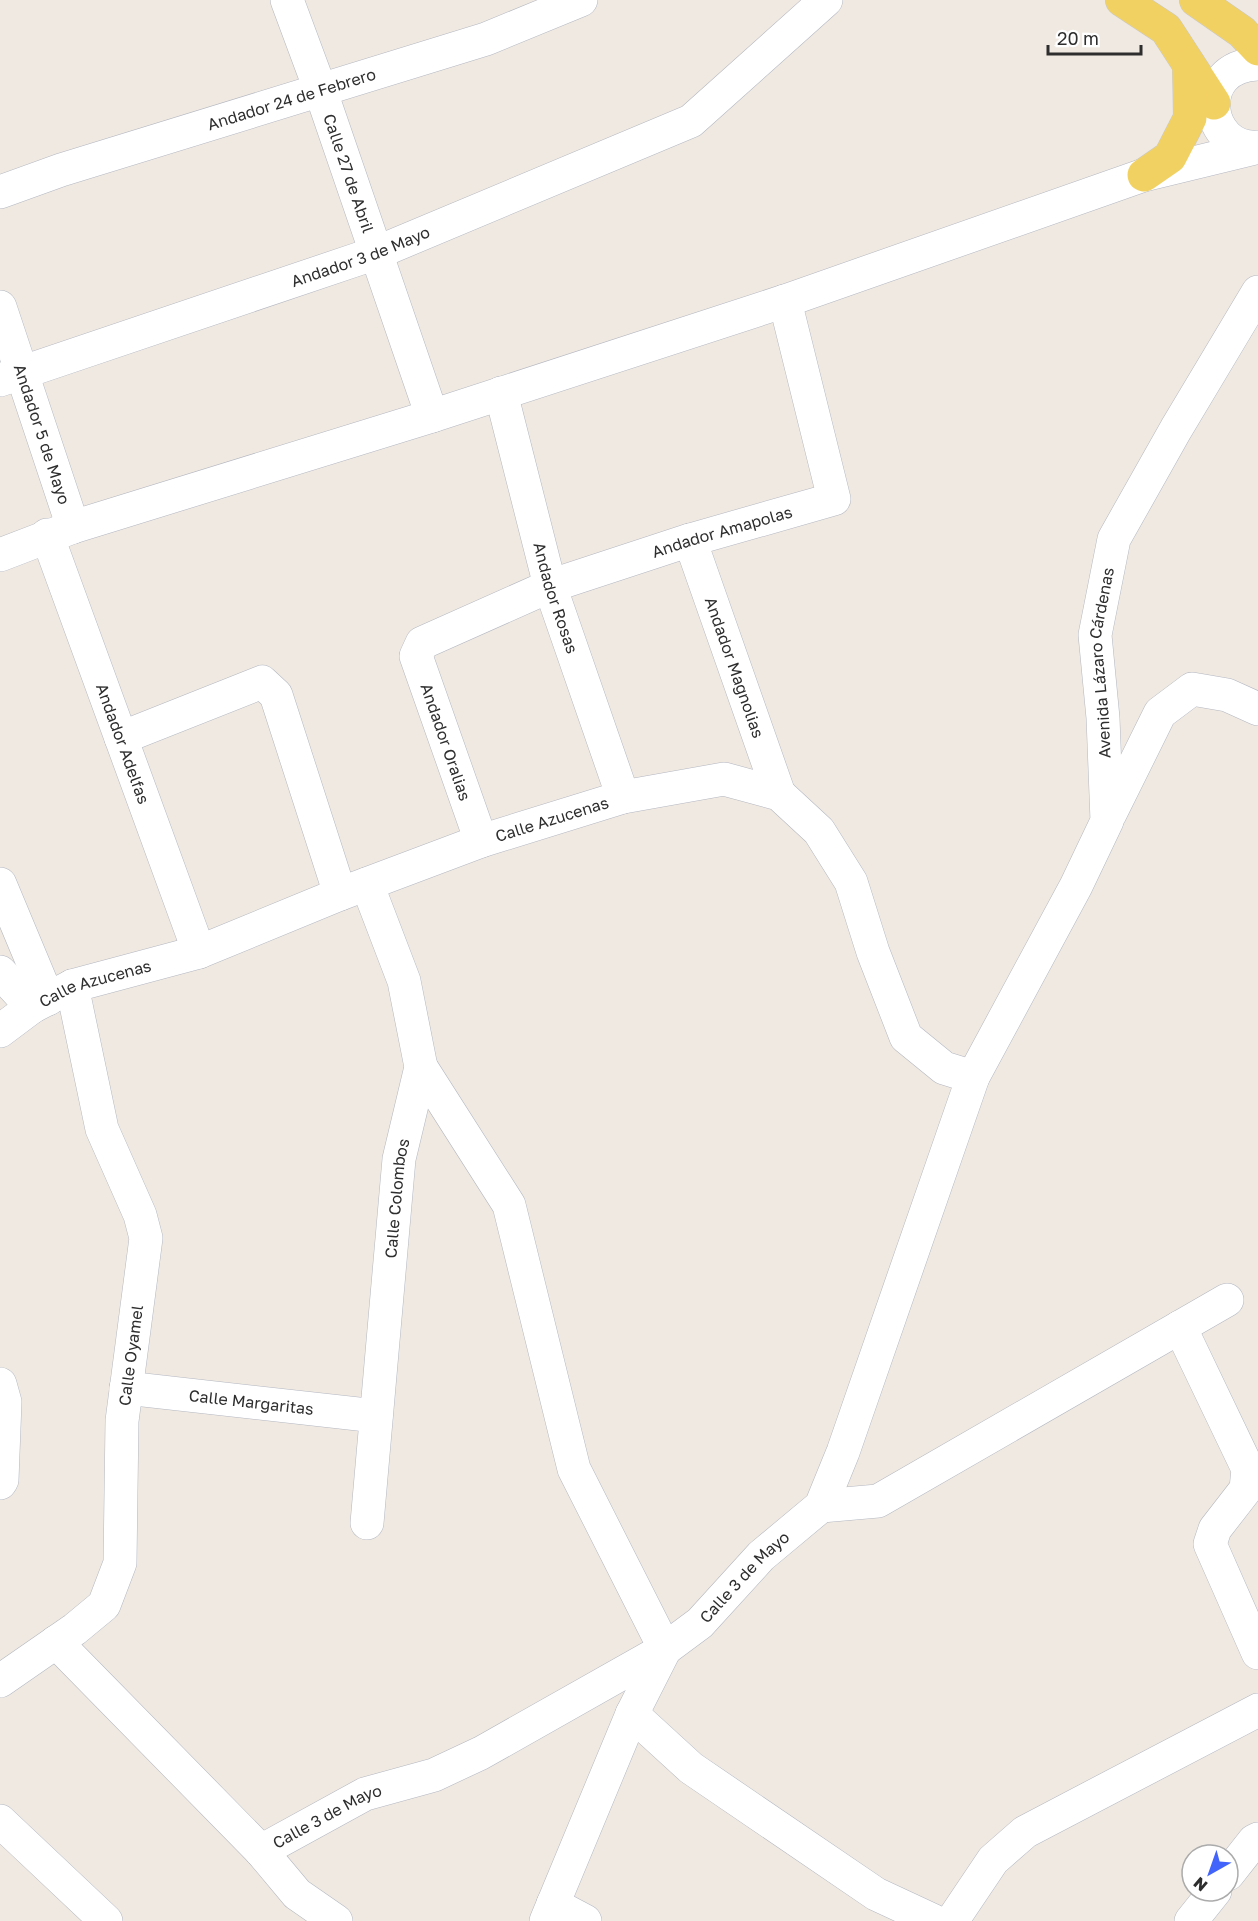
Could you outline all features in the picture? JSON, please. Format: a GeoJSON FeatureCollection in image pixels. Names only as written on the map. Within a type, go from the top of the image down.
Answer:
{"type":"FeatureCollection","features":[{"type":"Feature","properties":{"kind":"main road"},"geometry":{"type":"LineString","coordinates":[[1122,0],[1166,29],[1214,103]]}},
{"type":"Feature","properties":{"kind":"main road"},"geometry":{"type":"LineString","coordinates":[[1196,0],[1253,39]]}},
{"type":"Feature","properties":{"kind":"main road"},"geometry":{"type":"LineString","coordinates":[[1144,175],[1170,157],[1191,118],[1189,65]]}},
{"type":"Feature","properties":{"kind":"street","name":"Calle 27 de Abril"},"geometry":{"type":"LineString","coordinates":[[287,0],[432,416]]}},
{"type":"Feature","properties":{"kind":"street","name":"Andador 24 de Febrero"},"geometry":{"type":"LineString","coordinates":[[0,192],[61,170],[486,39],[581,0]]}},
{"type":"Feature","properties":{"kind":"street","name":"Andador 3 de Mayo"},"geometry":{"type":"LineString","coordinates":[[10,377],[376,253],[691,121],[826,0]]}},
{"type":"Feature","properties":{"kind":"street"},"geometry":{"type":"LineString","coordinates":[[1256,148],[1239,144],[1226,135],[1217,123],[1214,103],[1215,92],[1222,80],[1233,70],[1258,64]]}},
{"type":"Feature","properties":{"kind":"street"},"geometry":{"type":"LineString","coordinates":[[0,555],[60,531],[432,416],[785,301],[1144,175],[1256,148]]}},
{"type":"Feature","properties":{"kind":"street","name":"Avenida Lázaro Cárdenas"},"geometry":{"type":"LineString","coordinates":[[974,1077],[1076,886],[1107,821],[1103,718],[1095,635],[1114,539],[1176,429],[1258,292]]}},
{"type":"Feature","properties":{"kind":"street","name":"Andador Amapolas"},"geometry":{"type":"LineString","coordinates":[[422,643],[550,586],[690,540],[834,499],[785,301]]}},
{"type":"Feature","properties":{"kind":"street","name":"Andador 5 de Mayo"},"geometry":{"type":"LineString","coordinates":[[0,307],[10,377],[60,531]]}},
{"type":"Feature","properties":{"kind":"street","name":"Andador Rosas"},"geometry":{"type":"LineString","coordinates":[[501,393],[550,586],[623,797]]}},
{"type":"Feature","properties":{"kind":"street","name":"Andador Adelfas"},"geometry":{"type":"LineString","coordinates":[[60,531],[121,738],[199,952]]}},
{"type":"Feature","properties":{"kind":"street","name":"Andador Magnolias"},"geometry":{"type":"LineString","coordinates":[[690,540],[779,794]]}},
{"type":"Feature","properties":{"kind":"street","name":"Andador Oralias"},"geometry":{"type":"LineString","coordinates":[[422,643],[416,656],[481,841]]}},
{"type":"Feature","properties":{"kind":"street","name":"Calle Colombos"},"geometry":{"type":"LineString","coordinates":[[121,738],[262,682],[276,695],[354,889],[404,981],[421,1067],[399,1159],[367,1523]]}},
{"type":"Feature","properties":{"kind":"street"},"geometry":{"type":"LineString","coordinates":[[1107,821],[1160,713],[1192,689],[1227,695],[1258,709]]}},
{"type":"Feature","properties":{"kind":"street","name":"Calle Azucenas"},"geometry":{"type":"LineString","coordinates":[[0,1031],[51,997],[199,952],[354,889],[481,841],[623,797],[724,779],[779,794],[819,831],[851,882],[873,952],[906,1037],[944,1068],[974,1077]]}},
{"type":"Feature","properties":{"kind":"street","name":"Calle Oyamel"},"geometry":{"type":"LineString","coordinates":[[0,884],[51,997],[102,1129],[140,1215],[146,1238],[122,1421],[120,1563],[104,1605],[0,1682]]}},
{"type":"Feature","properties":{"kind":"street"},"geometry":{"type":"LineString","coordinates":[[0,972],[51,997]]}},
{"type":"Feature","properties":{"kind":"street"},"geometry":{"type":"LineString","coordinates":[[421,1067],[509,1205],[574,1469],[665,1649],[632,1714],[550,1913],[585,1921]]}},
{"type":"Feature","properties":{"kind":"street","name":"Calle 3 de Mayo"},"geometry":{"type":"LineString","coordinates":[[261,1851],[365,1794],[434,1775],[481,1753],[665,1649],[700,1623],[761,1556],[821,1506],[843,1452],[974,1077]]}},
{"type":"Feature","properties":{"kind":"street"},"geometry":{"type":"LineString","coordinates":[[821,1506],[878,1501],[1227,1300]]}},
{"type":"Feature","properties":{"kind":"street"},"geometry":{"type":"LineString","coordinates":[[1180,1327],[1248,1469],[1246,1489],[1215,1528],[1210,1544],[1258,1653]]}},
{"type":"Feature","properties":{"kind":"street"},"geometry":{"type":"LineString","coordinates":[[0,1384],[5,1402],[2,1480],[0,1483]]}},
{"type":"Feature","properties":{"kind":"street","name":"Calle Margaritas"},"geometry":{"type":"LineString","coordinates":[[126,1388],[376,1416]]}},
{"type":"Feature","properties":{"kind":"street"},"geometry":{"type":"LineString","coordinates":[[56,1642],[261,1851],[297,1894],[336,1921]]}},
{"type":"Feature","properties":{"kind":"street"},"geometry":{"type":"LineString","coordinates":[[952,1921],[993,1860],[1025,1832],[1258,1710]]}},
{"type":"Feature","properties":{"kind":"street"},"geometry":{"type":"LineString","coordinates":[[632,1714],[691,1767],[876,1894],[934,1921]]}},
{"type":"Feature","properties":{"kind":"street"},"geometry":{"type":"LineString","coordinates":[[0,1821],[106,1921]]}},
{"type":"Feature","properties":{"kind":"street"},"geometry":{"type":"LineString","coordinates":[[1240,1859],[1258,1839]]}},
{"type":"Feature","properties":{"kind":"street"},"geometry":{"type":"LineString","coordinates":[[1191,1921],[1205,1903]]}}]}
